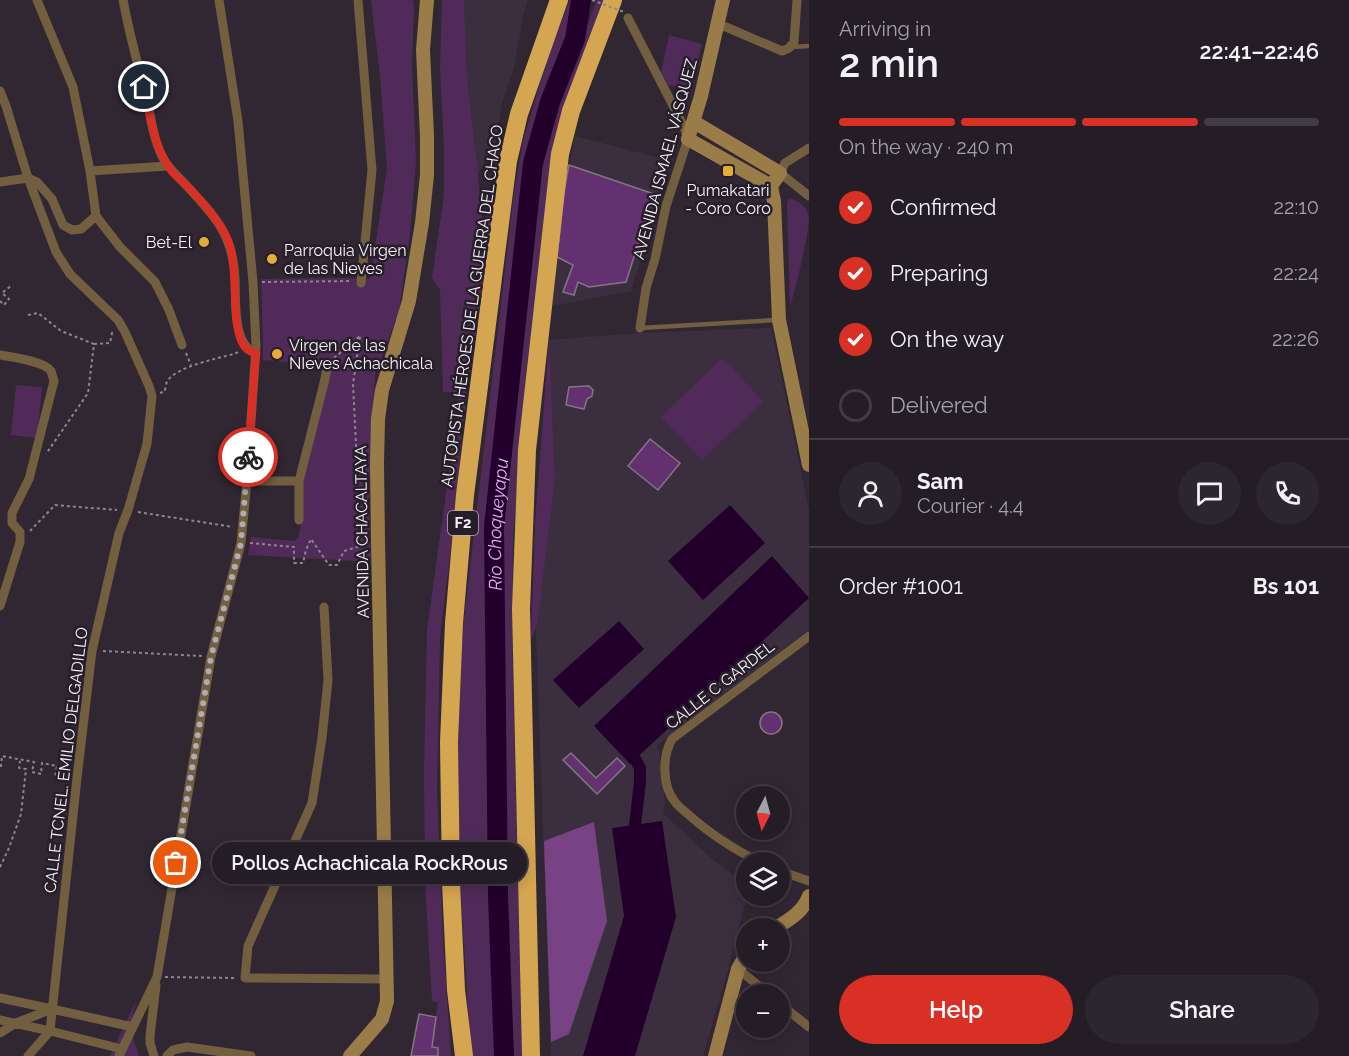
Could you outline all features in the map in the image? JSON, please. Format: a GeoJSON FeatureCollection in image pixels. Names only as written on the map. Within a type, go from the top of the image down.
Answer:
{"type":"FeatureCollection","features":[{"type":"Feature","properties":{"kind":"highway","name":"AUTOPISTA HÉROES DE LA GUERRA DEL CHACO"},"geometry":{"type":"LineString","coordinates":[[464,1056],[455,978],[449,742],[454,623],[465,495],[508,161],[519,114],[559,0]]}},
{"type":"Feature","properties":{"kind":"highway"},"geometry":{"type":"LineString","coordinates":[[531,1056],[521,609],[527,450],[561,154],[571,111],[622,10]]}},
{"type":"Feature","properties":{"kind":"street"},"geometry":{"type":"LineString","coordinates":[[37,0],[73,87],[90,171],[96,216],[120,247],[155,282],[169,310],[182,345]]}},
{"type":"Feature","properties":{"kind":"street"},"geometry":{"type":"LineString","coordinates":[[123,0],[153,130],[161,155],[221,226],[227,238],[234,267],[238,330],[245,346],[256,353]]}},
{"type":"Feature","properties":{"kind":"street"},"geometry":{"type":"LineString","coordinates":[[154,1056],[150,1036],[157,977],[211,657],[241,543],[256,353],[253,282],[238,121],[219,0]]}},
{"type":"Feature","properties":{"kind":"street"},"geometry":{"type":"LineString","coordinates":[[358,0],[372,170],[361,283]]}},
{"type":"Feature","properties":{"kind":"street","name":"AVENIDA CHACALTAYA"},"geometry":{"type":"LineString","coordinates":[[350,1056],[382,1019],[387,1001],[378,541],[378,419],[382,390],[409,301],[422,223],[427,175],[423,50],[427,0]]}},
{"type":"Feature","properties":{"kind":"street","name":"AVENIDA ISMAEL VÁSQUEZ"},"geometry":{"type":"LineString","coordinates":[[640,328],[646,288],[655,259],[666,206],[694,122],[723,0]]}},
{"type":"Feature","properties":{"kind":"street"},"geometry":{"type":"LineString","coordinates":[[717,25],[782,51],[794,42],[797,0]]}},
{"type":"Feature","properties":{"kind":"street"},"geometry":{"type":"LineString","coordinates":[[622,10],[684,127],[688,139],[771,186]]}},
{"type":"Feature","properties":{"kind":"street","name":"CALLE TCNEL. EMILIO DELGADILLO"},"geometry":{"type":"LineString","coordinates":[[0,91],[28,178],[56,252],[70,274],[118,320],[152,396],[147,444],[119,533],[92,651],[50,1031]]}},
{"type":"Feature","properties":{"kind":"street"},"geometry":{"type":"LineString","coordinates":[[694,122],[808,191]]}},
{"type":"Feature","properties":{"kind":"street"},"geometry":{"type":"LineString","coordinates":[[809,147],[784,164],[771,186],[774,201],[779,320],[809,465]]}},
{"type":"Feature","properties":{"kind":"street"},"geometry":{"type":"LineString","coordinates":[[90,171],[168,166]]}},
{"type":"Feature","properties":{"kind":"street"},"geometry":{"type":"LineString","coordinates":[[0,183],[28,178],[37,182],[52,199],[63,225],[72,230],[81,229],[96,216]]}},
{"type":"Feature","properties":{"kind":"street"},"geometry":{"type":"LineString","coordinates":[[0,355],[47,367],[54,381],[29,479],[12,513],[12,523],[20,532],[20,542],[0,606]]}},
{"type":"Feature","properties":{"kind":"street"},"geometry":{"type":"LineString","coordinates":[[299,520],[299,481],[328,364]]}},
{"type":"Feature","properties":{"kind":"street"},"geometry":{"type":"LineString","coordinates":[[247,481],[299,481]]}},
{"type":"Feature","properties":{"kind":"street"},"geometry":{"type":"LineString","coordinates":[[324,607],[328,680],[312,803],[251,937],[245,978],[386,979]]}},
{"type":"Feature","properties":{"kind":"street","name":"CALLE C GARDEL"},"geometry":{"type":"LineString","coordinates":[[742,852],[698,823],[675,802],[666,784],[668,746],[672,739],[809,636]]}},
{"type":"Feature","properties":{"kind":"street"},"geometry":{"type":"LineString","coordinates":[[790,874],[809,881]]}},
{"type":"Feature","properties":{"kind":"street"},"geometry":{"type":"LineString","coordinates":[[790,919],[805,905],[809,896]]}},
{"type":"Feature","properties":{"kind":"street"},"geometry":{"type":"LineString","coordinates":[[715,1056],[737,972]]}},
{"type":"Feature","properties":{"kind":"street"},"geometry":{"type":"LineString","coordinates":[[742,972],[757,984]]}},
{"type":"Feature","properties":{"kind":"street"},"geometry":{"type":"LineString","coordinates":[[0,1020],[50,1031],[120,1053],[157,977]]}},
{"type":"Feature","properties":{"kind":"street"},"geometry":{"type":"LineString","coordinates":[[0,998],[133,1028]]}},
{"type":"Feature","properties":{"kind":"street"},"geometry":{"type":"LineString","coordinates":[[0,1033],[16,1023],[52,1009]]}},
{"type":"Feature","properties":{"kind":"street"},"geometry":{"type":"LineString","coordinates":[[790,1012],[809,1027]]}},
{"type":"Feature","properties":{"kind":"street"},"geometry":{"type":"LineString","coordinates":[[27,1056],[50,1031]]}},
{"type":"Feature","properties":{"kind":"street"},"geometry":{"type":"LineString","coordinates":[[167,1056],[173,1050],[187,1047],[251,1056]]}},
{"type":"Feature","properties":{"kind":"lane"},"geometry":{"type":"LineString","coordinates":[[789,48],[809,46]]}},
{"type":"Feature","properties":{"kind":"lane"},"geometry":{"type":"LineString","coordinates":[[640,328],[779,320]]}},
{"type":"Feature","properties":{"kind":"path"},"geometry":{"type":"LineString","coordinates":[[592,0],[622,10]]}},
{"type":"Feature","properties":{"kind":"path"},"geometry":{"type":"LineString","coordinates":[[253,282],[361,283]]}},
{"type":"Feature","properties":{"kind":"path"},"geometry":{"type":"LineString","coordinates":[[0,301],[4,305],[9,299],[2,293],[12,285]]}},
{"type":"Feature","properties":{"kind":"path"},"geometry":{"type":"LineString","coordinates":[[28,315],[38,313],[61,331],[94,345],[110,343],[112,333],[119,335],[125,332]]}},
{"type":"Feature","properties":{"kind":"path"},"geometry":{"type":"LineString","coordinates":[[328,364],[360,336],[353,384],[357,465]]}},
{"type":"Feature","properties":{"kind":"path"},"geometry":{"type":"LineString","coordinates":[[42,460],[88,393],[94,345]]}},
{"type":"Feature","properties":{"kind":"path"},"geometry":{"type":"LineString","coordinates":[[182,345],[192,366]]}},
{"type":"Feature","properties":{"kind":"path"},"geometry":{"type":"LineString","coordinates":[[152,396],[165,392],[167,381],[173,376],[192,366],[234,354],[245,346]]}},
{"type":"Feature","properties":{"kind":"path"},"geometry":{"type":"LineString","coordinates":[[241,543],[294,547],[294,563],[303,563],[311,539],[329,565],[337,565],[344,551],[378,541]]}},
{"type":"Feature","properties":{"kind":"path"},"geometry":{"type":"LineString","coordinates":[[92,651],[211,657]]}},
{"type":"Feature","properties":{"kind":"path"},"geometry":{"type":"LineString","coordinates":[[0,766],[2,756],[34,762],[32,772],[41,774],[42,763],[57,766],[55,777],[77,778]]}},
{"type":"Feature","properties":{"kind":"path"},"geometry":{"type":"LineString","coordinates":[[0,867],[21,814],[26,769],[19,768],[20,760]]}},
{"type":"Feature","properties":{"kind":"path"},"geometry":{"type":"LineString","coordinates":[[157,977],[245,978]]}},
{"type":"Feature","properties":{"kind":"shaded area"},"geometry":{"type":"Polygon","coordinates":[[[371,0],[413,0],[412,67],[416,161],[410,234],[399,311],[375,375],[369,500],[371,562],[248,555],[251,537],[294,541],[298,538],[302,520],[303,482],[330,366],[263,360],[261,279],[370,279],[387,169],[371,0]]]}},
{"type":"Feature","properties":{"kind":"shaded area"},"geometry":{"type":"Polygon","coordinates":[[[442,0],[464,0],[467,77],[482,221],[493,208],[462,431],[456,506],[440,637],[437,791],[443,939],[451,1056],[438,1056],[438,1048],[432,1047],[438,1002],[432,1001],[425,883],[424,771],[427,630],[459,392],[443,392],[440,290],[432,278],[444,195],[440,70],[442,0]]]}},
{"type":"Feature","properties":{"kind":"shaded area"},"geometry":{"type":"Polygon","coordinates":[[[464,0],[528,0],[514,67],[502,103],[495,144],[478,174],[467,77],[464,0]]]}},
{"type":"Feature","properties":{"kind":"shaded area"},"geometry":{"type":"Polygon","coordinates":[[[570,0],[584,0],[543,106],[527,162],[508,311],[486,529],[496,1056],[471,1056],[460,881],[458,740],[463,627],[514,193],[523,141],[549,54],[570,0]]]}},
{"type":"Feature","properties":{"kind":"shaded area"},"geometry":{"type":"Polygon","coordinates":[[[597,0],[607,0],[556,140],[547,191],[527,366],[513,539],[512,640],[522,1056],[509,1056],[501,530],[539,177],[557,103],[597,0]]]}},
{"type":"Feature","properties":{"kind":"shaded area"},"geometry":{"type":"Polygon","coordinates":[[[669,35],[702,44],[691,89],[668,85],[661,72],[669,35]]]}},
{"type":"Feature","properties":{"kind":"shaded area"},"geometry":{"type":"Polygon","coordinates":[[[575,136],[671,161],[631,291],[552,306],[564,192],[575,136]]]}},
{"type":"Feature","properties":{"kind":"shaded area"},"geometry":{"type":"Polygon","coordinates":[[[789,199],[801,204],[809,216],[805,248],[790,307],[787,203],[789,199]]]}},
{"type":"Feature","properties":{"kind":"shaded area"},"geometry":{"type":"Polygon","coordinates":[[[771,328],[809,510],[809,629],[656,746],[659,750],[665,803],[663,813],[713,860],[736,877],[736,906],[744,906],[741,918],[736,918],[736,939],[703,1056],[551,1056],[536,630],[555,480],[549,340],[639,333],[771,328]]]}},
{"type":"Feature","properties":{"kind":"shaded area"},"geometry":{"type":"Polygon","coordinates":[[[549,340],[555,480],[537,626],[531,639],[535,523],[549,340]]]}},
{"type":"Feature","properties":{"kind":"shaded area"},"geometry":{"type":"Polygon","coordinates":[[[722,358],[763,401],[702,460],[661,417],[722,358]]]}},
{"type":"Feature","properties":{"kind":"shaded area"},"geometry":{"type":"Polygon","coordinates":[[[16,385],[42,387],[37,438],[11,435],[16,385]]]}},
{"type":"Feature","properties":{"kind":"shaded area"},"geometry":{"type":"Polygon","coordinates":[[[730,505],[765,543],[703,600],[668,561],[730,505]]]}},
{"type":"Feature","properties":{"kind":"shaded area"},"geometry":{"type":"Polygon","coordinates":[[[772,556],[809,598],[630,764],[594,726],[772,556]]]}},
{"type":"Feature","properties":{"kind":"shaded area"},"geometry":{"type":"Polygon","coordinates":[[[619,621],[644,649],[579,708],[553,680],[619,621]]]}},
{"type":"Feature","properties":{"kind":"shaded area"},"geometry":{"type":"Polygon","coordinates":[[[662,821],[676,917],[635,1056],[583,1056],[624,916],[612,828],[662,821]]]}},
{"type":"Feature","properties":{"kind":"shaded area"},"geometry":{"type":"Polygon","coordinates":[[[594,822],[607,921],[569,1034],[551,1042],[544,841],[594,822]]]}},
{"type":"Feature","properties":{"kind":"shaded area"},"geometry":{"type":"Polygon","coordinates":[[[136,1001],[130,1029],[139,1056],[110,1056],[136,1001]]]}},
{"type":"Feature","properties":{"kind":"building"},"geometry":{"type":"Polygon","coordinates":[[[569,165],[654,194],[626,282],[589,287],[578,282],[574,295],[563,292],[573,265],[557,257],[569,165]]]}},
{"type":"Feature","properties":{"kind":"building"},"geometry":{"type":"Polygon","coordinates":[[[589,386],[593,390],[592,396],[587,399],[584,409],[566,405],[569,387],[589,386]]]}},
{"type":"Feature","properties":{"kind":"building"},"geometry":{"type":"Polygon","coordinates":[[[650,439],[680,463],[658,490],[628,466],[650,439]]]}},
{"type":"Feature","properties":{"kind":"building"},"geometry":{"type":"Polygon","coordinates":[[[771,712],[779,715],[782,723],[779,731],[771,734],[763,731],[760,723],[763,715],[771,712]]]}},
{"type":"Feature","properties":{"kind":"building"},"geometry":{"type":"Polygon","coordinates":[[[571,753],[596,778],[617,758],[625,766],[597,794],[563,760],[571,753]]]}},
{"type":"Feature","properties":{"kind":"building"},"geometry":{"type":"Polygon","coordinates":[[[419,1014],[436,1017],[432,1047],[438,1048],[438,1056],[411,1056],[419,1014]]]}},
{"type":"Feature","properties":{"kind":"waterway","name":"Río Choqueyapu"},"geometry":{"type":"LineString","coordinates":[[504,1056],[498,896],[494,527],[533,163],[550,102],[575,39],[581,0]]}},
{"type":"Feature","properties":{"kind":"waterway"},"geometry":{"type":"LineString","coordinates":[[635,759],[640,768],[640,782],[635,825]]}},
{"type":"Feature","properties":{"kind":"way so far"},"geometry":{"type":"LineString","coordinates":[[176,863],[211,657],[241,543],[248,457]]}},
{"type":"Feature","properties":{"kind":"place","name":"Pumakatari - Coro Coro"},"geometry":{"type":"Point","coordinates":[728,171]}},
{"type":"Feature","properties":{"kind":"place","name":"Bet-El"},"geometry":{"type":"Point","coordinates":[204,242]}},
{"type":"Feature","properties":{"kind":"place","name":"Parroquia Virgen de las Nieves"},"geometry":{"type":"Point","coordinates":[272,259]}},
{"type":"Feature","properties":{"kind":"place","name":"Virgen de las NIeves Achachicala"},"geometry":{"type":"Point","coordinates":[277,354]}},
{"type":"Feature","properties":{"kind":"place","name":"Pollos Achachicala RockRous"},"geometry":{"type":"Point","coordinates":[176,863]}},
{"type":"Feature","properties":{"kind":"route"},"geometry":{"type":"LineString","coordinates":[[144,87],[161,155],[172,172],[221,226],[230,246],[234,267],[238,330],[245,346],[256,353],[248,457]]}}]}
